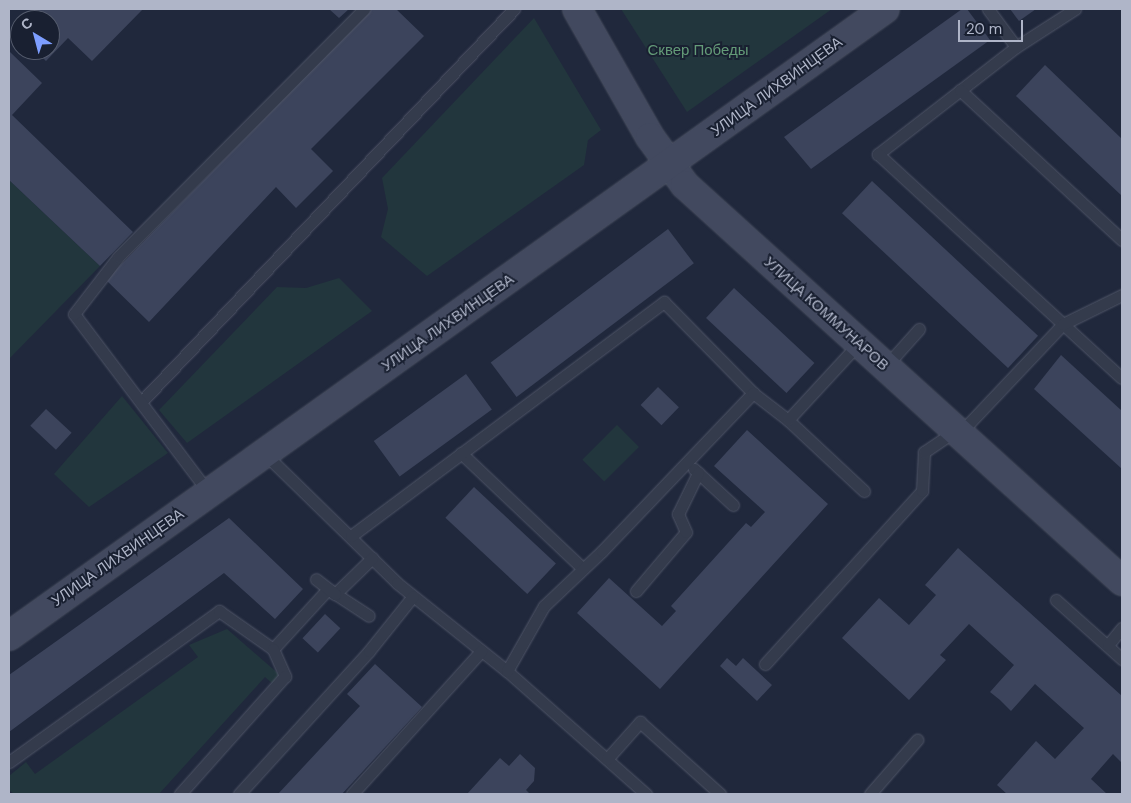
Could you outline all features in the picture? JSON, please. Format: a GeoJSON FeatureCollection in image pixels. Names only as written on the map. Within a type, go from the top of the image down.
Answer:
{"type":"FeatureCollection","features":[{"type":"Feature","properties":{"kind":"street","name":"УЛИЦА КОММУНАРОВ"},"geometry":{"type":"LineString","coordinates":[[577,9],[670,165],[685,185],[1122,581]]}},
{"type":"Feature","properties":{"kind":"street","name":"УЛИЦА ЛИХВИНЦЕВА"},"geometry":{"type":"LineString","coordinates":[[9,636],[670,165],[885,9]]}},
{"type":"Feature","properties":{"kind":"lane"},"geometry":{"type":"LineString","coordinates":[[210,493],[142,400],[74,314],[118,257],[364,9]]}},
{"type":"Feature","properties":{"kind":"lane"},"geometry":{"type":"LineString","coordinates":[[142,400],[514,9]]}},
{"type":"Feature","properties":{"kind":"lane"},"geometry":{"type":"LineString","coordinates":[[988,9],[1016,47]]}},
{"type":"Feature","properties":{"kind":"lane"},"geometry":{"type":"LineString","coordinates":[[1075,9],[1016,47],[878,154],[1122,378]]}},
{"type":"Feature","properties":{"kind":"lane"},"geometry":{"type":"LineString","coordinates":[[960,90],[1122,240]]}},
{"type":"Feature","properties":{"kind":"lane"},"geometry":{"type":"LineString","coordinates":[[765,664],[922,491],[924,452],[957,433],[1063,324],[1122,295]]}},
{"type":"Feature","properties":{"kind":"lane"},"geometry":{"type":"LineString","coordinates":[[351,536],[664,302],[753,393],[788,420],[864,491]]}},
{"type":"Feature","properties":{"kind":"lane"},"geometry":{"type":"LineString","coordinates":[[885,367],[919,330]]}},
{"type":"Feature","properties":{"kind":"lane"},"geometry":{"type":"LineString","coordinates":[[788,420],[859,343]]}},
{"type":"Feature","properties":{"kind":"lane"},"geometry":{"type":"LineString","coordinates":[[507,671],[544,606],[581,568],[602,551],[685,461],[753,393]]}},
{"type":"Feature","properties":{"kind":"lane"},"geometry":{"type":"LineString","coordinates":[[264,453],[413,596],[507,671],[646,794]]}},
{"type":"Feature","properties":{"kind":"lane"},"geometry":{"type":"LineString","coordinates":[[461,453],[581,568]]}},
{"type":"Feature","properties":{"kind":"lane"},"geometry":{"type":"LineString","coordinates":[[685,461],[732,505]]}},
{"type":"Feature","properties":{"kind":"lane"},"geometry":{"type":"LineString","coordinates":[[636,591],[686,532],[678,514],[698,473]]}},
{"type":"Feature","properties":{"kind":"lane"},"geometry":{"type":"LineString","coordinates":[[335,594],[372,558]]}},
{"type":"Feature","properties":{"kind":"lane"},"geometry":{"type":"LineString","coordinates":[[316,579],[335,594]]}},
{"type":"Feature","properties":{"kind":"lane"},"geometry":{"type":"LineString","coordinates":[[273,648],[328,589],[369,616]]}},
{"type":"Feature","properties":{"kind":"lane"},"geometry":{"type":"LineString","coordinates":[[239,794],[369,651],[413,596]]}},
{"type":"Feature","properties":{"kind":"lane"},"geometry":{"type":"LineString","coordinates":[[1056,600],[1122,659]]}},
{"type":"Feature","properties":{"kind":"lane"},"geometry":{"type":"LineString","coordinates":[[9,762],[219,610],[273,648],[285,676],[180,794]]}},
{"type":"Feature","properties":{"kind":"lane"},"geometry":{"type":"LineString","coordinates":[[1108,645],[1122,628]]}},
{"type":"Feature","properties":{"kind":"lane"},"geometry":{"type":"LineString","coordinates":[[352,794],[481,650]]}},
{"type":"Feature","properties":{"kind":"lane"},"geometry":{"type":"LineString","coordinates":[[607,759],[640,722],[720,794]]}},
{"type":"Feature","properties":{"kind":"lane"},"geometry":{"type":"LineString","coordinates":[[870,794],[917,740]]}},
{"type":"Feature","properties":{"kind":"green space","name":"Сквер Победы"},"geometry":{"type":"Polygon","coordinates":[[[621,9],[832,9],[687,112],[621,9]]]}},
{"type":"Feature","properties":{"kind":"green space"},"geometry":{"type":"Polygon","coordinates":[[[534,18],[601,130],[588,140],[584,165],[427,276],[381,237],[388,209],[382,178],[534,18]]]}},
{"type":"Feature","properties":{"kind":"green space"},"geometry":{"type":"Polygon","coordinates":[[[9,180],[100,266],[9,359],[9,180]]]}},
{"type":"Feature","properties":{"kind":"green space"},"geometry":{"type":"Polygon","coordinates":[[[339,278],[372,311],[187,443],[159,410],[277,287],[306,288],[339,278]]]}},
{"type":"Feature","properties":{"kind":"green space"},"geometry":{"type":"Polygon","coordinates":[[[122,396],[168,453],[89,507],[54,474],[122,396]]]}},
{"type":"Feature","properties":{"kind":"green space"},"geometry":{"type":"Polygon","coordinates":[[[617,425],[639,447],[604,482],[582,460],[617,425]]]}},
{"type":"Feature","properties":{"kind":"green space"},"geometry":{"type":"Polygon","coordinates":[[[227,629],[280,675],[274,685],[265,677],[159,794],[14,794],[9,790],[9,776],[26,762],[35,774],[198,657],[189,645],[227,629]]]}},
{"type":"Feature","properties":{"kind":"building"},"geometry":{"type":"Polygon","coordinates":[[[37,9],[143,9],[92,61],[68,38],[60,46],[60,10],[37,9]]]}},
{"type":"Feature","properties":{"kind":"building"},"geometry":{"type":"Polygon","coordinates":[[[329,9],[349,9],[339,18],[329,9]]]}},
{"type":"Feature","properties":{"kind":"building"},"geometry":{"type":"Polygon","coordinates":[[[372,9],[396,9],[424,36],[311,149],[333,171],[296,208],[276,187],[149,322],[106,280],[372,9]]]}},
{"type":"Feature","properties":{"kind":"building"},"geometry":{"type":"Polygon","coordinates":[[[962,9],[967,9],[990,40],[811,169],[784,137],[962,9]]]}},
{"type":"Feature","properties":{"kind":"building"},"geometry":{"type":"Polygon","coordinates":[[[1010,9],[1036,9],[1019,21],[1010,9]]]}},
{"type":"Feature","properties":{"kind":"building"},"geometry":{"type":"Polygon","coordinates":[[[9,51],[10,60],[18,60],[42,83],[12,115],[133,232],[100,266],[9,180],[9,51]]]}},
{"type":"Feature","properties":{"kind":"building"},"geometry":{"type":"Polygon","coordinates":[[[1045,65],[1122,139],[1122,196],[1016,96],[1045,65]]]}},
{"type":"Feature","properties":{"kind":"building"},"geometry":{"type":"Polygon","coordinates":[[[872,181],[1038,336],[1008,368],[842,213],[872,181]]]}},
{"type":"Feature","properties":{"kind":"building"},"geometry":{"type":"Polygon","coordinates":[[[668,229],[694,263],[517,397],[491,363],[668,229]]]}},
{"type":"Feature","properties":{"kind":"building"},"geometry":{"type":"Polygon","coordinates":[[[734,288],[814,363],[786,393],[706,318],[734,288]]]}},
{"type":"Feature","properties":{"kind":"building"},"geometry":{"type":"Polygon","coordinates":[[[1061,355],[1122,411],[1122,469],[1034,389],[1061,355]]]}},
{"type":"Feature","properties":{"kind":"building"},"geometry":{"type":"Polygon","coordinates":[[[466,374],[492,410],[400,477],[374,441],[466,374]]]}},
{"type":"Feature","properties":{"kind":"building"},"geometry":{"type":"Polygon","coordinates":[[[658,387],[679,407],[661,425],[641,405],[658,387]]]}},
{"type":"Feature","properties":{"kind":"building"},"geometry":{"type":"Polygon","coordinates":[[[46,409],[72,433],[56,450],[30,426],[46,409]]]}},
{"type":"Feature","properties":{"kind":"building"},"geometry":{"type":"Polygon","coordinates":[[[747,430],[828,504],[660,689],[577,613],[609,578],[662,626],[676,611],[671,606],[746,523],[751,527],[765,512],[714,466],[747,430]]]}},
{"type":"Feature","properties":{"kind":"building"},"geometry":{"type":"Polygon","coordinates":[[[474,487],[556,563],[527,594],[445,518],[474,487]]]}},
{"type":"Feature","properties":{"kind":"building"},"geometry":{"type":"Polygon","coordinates":[[[229,518],[303,589],[275,619],[224,573],[9,732],[9,675],[229,518]]]}},
{"type":"Feature","properties":{"kind":"building"},"geometry":{"type":"Polygon","coordinates":[[[958,548],[1122,696],[1122,763],[1113,754],[1091,779],[1107,794],[1007,794],[997,785],[1036,741],[1055,759],[1084,728],[1035,684],[1011,711],[990,692],[1014,665],[969,624],[940,655],[946,660],[909,700],[842,638],[879,598],[909,625],[936,595],[925,585],[958,548]]]}},
{"type":"Feature","properties":{"kind":"building"},"geometry":{"type":"Polygon","coordinates":[[[325,614],[340,628],[318,652],[302,638],[325,614]]]}},
{"type":"Feature","properties":{"kind":"building"},"geometry":{"type":"Polygon","coordinates":[[[727,658],[736,666],[743,658],[772,685],[757,701],[720,666],[727,658]]]}},
{"type":"Feature","properties":{"kind":"building"},"geometry":{"type":"Polygon","coordinates":[[[375,664],[422,707],[342,794],[278,794],[360,706],[347,694],[375,664]]]}},
{"type":"Feature","properties":{"kind":"building"},"geometry":{"type":"Polygon","coordinates":[[[520,754],[535,768],[534,781],[526,790],[530,794],[467,794],[500,758],[509,766],[520,754]]]}}]}
